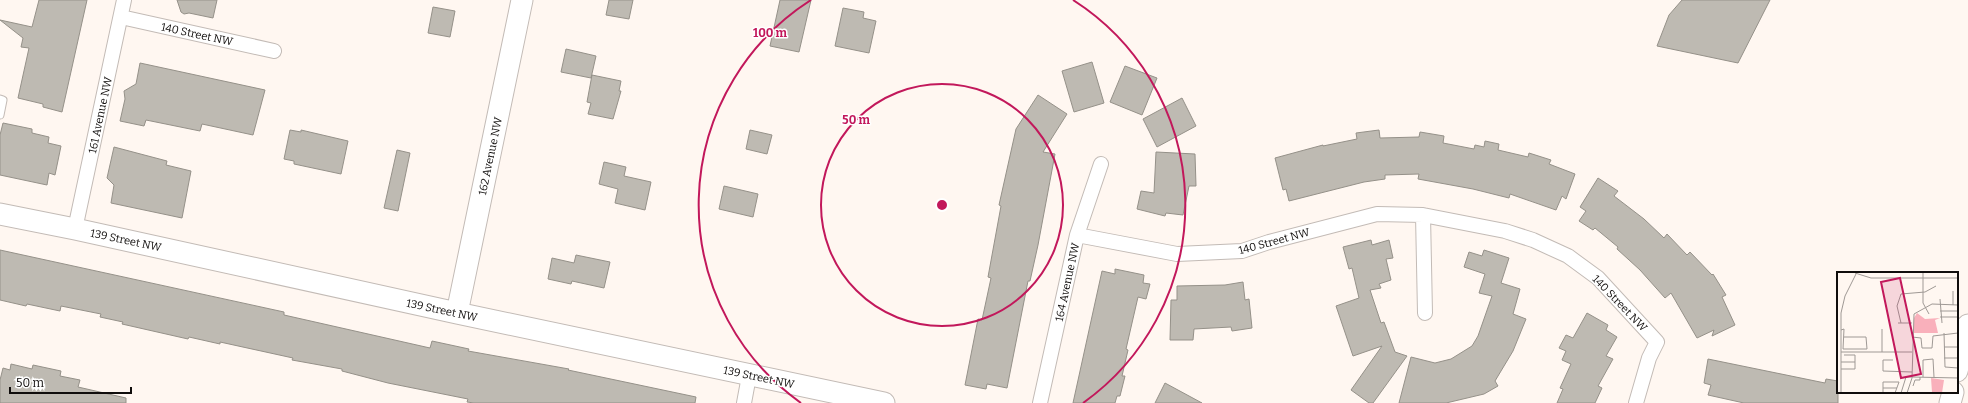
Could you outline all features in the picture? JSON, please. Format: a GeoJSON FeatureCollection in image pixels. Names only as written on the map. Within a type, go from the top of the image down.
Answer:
{"type":"FeatureCollection","features":[{"type":"Feature","properties":{"kind":"street","name":"161 Avenue NW"},"geometry":{"type":"LineString","coordinates":[[75,229],[124,0]]}},
{"type":"Feature","properties":{"kind":"street","name":"162 Avenue NW"},"geometry":{"type":"LineString","coordinates":[[457,313],[522,0]]}},
{"type":"Feature","properties":{"kind":"street","name":"140 Street NW"},"geometry":{"type":"LineString","coordinates":[[121,17],[274,50]]}},
{"type":"Feature","properties":{"kind":"street","name":"164 Avenue NW"},"geometry":{"type":"LineString","coordinates":[[1040,403],[1077,235],[1101,164]]}},
{"type":"Feature","properties":{"kind":"street","name":"139 Street NW"},"geometry":{"type":"LineString","coordinates":[[0,214],[750,376],[884,403]]}},
{"type":"Feature","properties":{"kind":"street","name":"140 Street NW"},"geometry":{"type":"LineString","coordinates":[[1077,235],[1177,254],[1242,251],[1269,242],[1377,214],[1423,215],[1505,231],[1533,240],[1568,256],[1598,278],[1657,342],[1649,358],[1636,403]]}},
{"type":"Feature","properties":{"kind":"street"},"geometry":{"type":"LineString","coordinates":[[1423,215],[1425,313]]}},
{"type":"Feature","properties":{"kind":"street"},"geometry":{"type":"LineString","coordinates":[[1958,367],[1968,325]]}},
{"type":"Feature","properties":{"kind":"street"},"geometry":{"type":"LineString","coordinates":[[744,403],[750,376]]}},
{"type":"Feature","properties":{"kind":"street"},"geometry":{"type":"LineString","coordinates":[[1950,403],[1953,393]]}},
{"type":"Feature","properties":{"kind":"lane"},"geometry":{"type":"LineString","coordinates":[[0,99],[3,100],[0,115]]}},
{"type":"Feature","properties":{"kind":"building"},"geometry":{"type":"Polygon","coordinates":[[[39,0],[87,0],[62,112],[43,107],[43,104],[18,98],[29,48],[21,47],[23,38],[0,20],[32,27],[39,0]]]}},
{"type":"Feature","properties":{"kind":"building"},"geometry":{"type":"Polygon","coordinates":[[[177,0],[217,0],[213,18],[189,13],[184,14],[181,12],[177,0]]]}},
{"type":"Feature","properties":{"kind":"building"},"geometry":{"type":"Polygon","coordinates":[[[609,0],[633,0],[629,19],[606,15],[609,0]]]}},
{"type":"Feature","properties":{"kind":"building"},"geometry":{"type":"Polygon","coordinates":[[[780,0],[811,0],[799,52],[770,46],[780,0]]]}},
{"type":"Feature","properties":{"kind":"building"},"geometry":{"type":"Polygon","coordinates":[[[1682,0],[1770,0],[1738,63],[1657,46],[1669,15],[1682,0]]]}},
{"type":"Feature","properties":{"kind":"building"},"geometry":{"type":"Polygon","coordinates":[[[433,7],[455,11],[450,37],[428,33],[433,7]]]}},
{"type":"Feature","properties":{"kind":"building"},"geometry":{"type":"Polygon","coordinates":[[[843,8],[864,12],[863,18],[876,21],[869,53],[835,46],[843,8]]]}},
{"type":"Feature","properties":{"kind":"building"},"geometry":{"type":"Polygon","coordinates":[[[566,49],[596,56],[591,78],[561,72],[566,49]]]}},
{"type":"Feature","properties":{"kind":"building"},"geometry":{"type":"Polygon","coordinates":[[[1092,62],[1104,103],[1074,112],[1062,71],[1092,62]]]}},
{"type":"Feature","properties":{"kind":"building"},"geometry":{"type":"Polygon","coordinates":[[[140,63],[265,90],[253,135],[202,124],[200,131],[146,120],[144,126],[120,121],[125,99],[124,91],[136,84],[140,63]]]}},
{"type":"Feature","properties":{"kind":"building"},"geometry":{"type":"Polygon","coordinates":[[[1125,66],[1157,78],[1142,115],[1110,102],[1125,66]]]}},
{"type":"Feature","properties":{"kind":"building"},"geometry":{"type":"Polygon","coordinates":[[[592,75],[621,81],[619,91],[621,91],[613,119],[588,114],[591,103],[587,102],[592,75]]]}},
{"type":"Feature","properties":{"kind":"building"},"geometry":{"type":"Polygon","coordinates":[[[1038,95],[1067,114],[1043,152],[1055,154],[1038,245],[1030,281],[1028,281],[1007,388],[987,384],[986,389],[965,385],[978,319],[982,320],[991,278],[988,277],[1001,206],[999,205],[1016,129],[1038,95]]]}},
{"type":"Feature","properties":{"kind":"building"},"geometry":{"type":"Polygon","coordinates":[[[1182,98],[1196,126],[1157,147],[1143,119],[1182,98]]]}},
{"type":"Feature","properties":{"kind":"building"},"geometry":{"type":"Polygon","coordinates":[[[3,123],[32,129],[32,133],[49,137],[48,143],[61,146],[55,175],[49,173],[47,185],[0,175],[0,135],[3,123]]]}},
{"type":"Feature","properties":{"kind":"building"},"geometry":{"type":"Polygon","coordinates":[[[290,130],[301,132],[301,130],[348,141],[341,174],[294,164],[294,161],[284,159],[290,130]]]}},
{"type":"Feature","properties":{"kind":"building"},"geometry":{"type":"Polygon","coordinates":[[[750,130],[772,135],[767,154],[746,149],[750,130]]]}},
{"type":"Feature","properties":{"kind":"building"},"geometry":{"type":"Polygon","coordinates":[[[1379,130],[1380,138],[1419,137],[1420,132],[1444,136],[1443,143],[1474,149],[1475,145],[1484,147],[1485,141],[1499,144],[1498,150],[1528,157],[1529,153],[1551,160],[1549,164],[1575,174],[1566,199],[1562,196],[1556,210],[1510,194],[1509,198],[1473,189],[1418,179],[1419,174],[1385,175],[1385,179],[1364,182],[1289,201],[1286,189],[1283,190],[1275,158],[1323,145],[1357,139],[1356,133],[1379,130]]]}},
{"type":"Feature","properties":{"kind":"building"},"geometry":{"type":"Polygon","coordinates":[[[114,147],[167,161],[166,165],[191,171],[182,218],[111,203],[114,185],[107,178],[114,147]]]}},
{"type":"Feature","properties":{"kind":"building"},"geometry":{"type":"Polygon","coordinates":[[[397,150],[410,153],[398,211],[384,208],[397,150]]]}},
{"type":"Feature","properties":{"kind":"building"},"geometry":{"type":"Polygon","coordinates":[[[1156,152],[1195,154],[1196,186],[1189,186],[1183,215],[1166,213],[1165,216],[1137,209],[1141,191],[1154,193],[1156,152]]]}},
{"type":"Feature","properties":{"kind":"building"},"geometry":{"type":"Polygon","coordinates":[[[604,162],[626,167],[624,176],[651,182],[645,210],[615,203],[618,189],[599,184],[604,162]]]}},
{"type":"Feature","properties":{"kind":"building"},"geometry":{"type":"Polygon","coordinates":[[[1598,178],[1618,191],[1614,196],[1644,219],[1664,238],[1667,234],[1687,255],[1690,252],[1712,275],[1713,274],[1726,295],[1722,297],[1735,325],[1712,336],[1714,330],[1697,338],[1671,293],[1665,298],[1640,270],[1617,249],[1618,247],[1595,228],[1593,230],[1579,221],[1586,211],[1580,207],[1598,178]]]}},
{"type":"Feature","properties":{"kind":"building"},"geometry":{"type":"Polygon","coordinates":[[[724,186],[758,194],[753,217],[719,209],[724,186]]]}},
{"type":"Feature","properties":{"kind":"building"},"geometry":{"type":"Polygon","coordinates":[[[1371,240],[1372,245],[1389,240],[1393,258],[1386,259],[1391,280],[1379,284],[1381,288],[1370,290],[1381,323],[1384,322],[1395,352],[1407,356],[1373,403],[1369,403],[1351,390],[1382,346],[1353,356],[1336,306],[1359,298],[1352,268],[1349,269],[1343,247],[1371,240]]]}},
{"type":"Feature","properties":{"kind":"building"},"geometry":{"type":"Polygon","coordinates":[[[0,250],[284,312],[284,315],[430,348],[432,341],[469,349],[468,351],[569,369],[568,370],[696,397],[695,403],[467,402],[468,399],[388,383],[342,371],[342,369],[292,360],[293,358],[220,342],[220,344],[189,337],[188,339],[122,324],[123,322],[100,317],[101,314],[61,306],[60,311],[27,304],[26,306],[0,300],[0,250]]]}},
{"type":"Feature","properties":{"kind":"building"},"geometry":{"type":"Polygon","coordinates":[[[1484,250],[1509,258],[1501,283],[1520,289],[1513,314],[1526,319],[1513,351],[1495,381],[1498,386],[1484,394],[1446,403],[1399,403],[1411,357],[1435,363],[1451,359],[1472,346],[1478,336],[1492,296],[1479,293],[1485,274],[1464,267],[1469,252],[1482,256],[1484,250]]]}},
{"type":"Feature","properties":{"kind":"building"},"geometry":{"type":"Polygon","coordinates":[[[576,255],[610,262],[604,288],[572,281],[571,284],[548,279],[552,258],[574,263],[576,255]]]}},
{"type":"Feature","properties":{"kind":"building"},"geometry":{"type":"Polygon","coordinates":[[[1115,269],[1144,275],[1143,283],[1150,284],[1146,299],[1138,297],[1126,349],[1128,350],[1122,376],[1125,376],[1120,396],[1117,396],[1115,403],[1073,403],[1102,271],[1115,274],[1115,269]]]}},
{"type":"Feature","properties":{"kind":"building"},"geometry":{"type":"Polygon","coordinates":[[[1243,282],[1245,300],[1249,299],[1252,328],[1232,331],[1231,327],[1194,329],[1193,340],[1170,340],[1171,300],[1177,300],[1177,286],[1225,285],[1243,282]]]}},
{"type":"Feature","properties":{"kind":"building"},"geometry":{"type":"Polygon","coordinates":[[[1587,313],[1608,325],[1606,330],[1617,337],[1606,356],[1613,359],[1598,386],[1602,388],[1595,403],[1557,403],[1563,389],[1560,388],[1571,364],[1562,360],[1566,351],[1559,348],[1566,335],[1573,338],[1587,313]]]}},
{"type":"Feature","properties":{"kind":"building"},"geometry":{"type":"Polygon","coordinates":[[[1708,359],[1825,383],[1826,379],[1837,381],[1838,403],[1744,403],[1708,395],[1711,385],[1704,383],[1708,359]]]}},
{"type":"Feature","properties":{"kind":"building"},"geometry":{"type":"Polygon","coordinates":[[[11,364],[32,369],[33,365],[61,371],[60,376],[80,380],[78,387],[126,398],[126,403],[0,403],[0,380],[3,368],[10,370],[11,364]]]}},
{"type":"Feature","properties":{"kind":"building"},"geometry":{"type":"Polygon","coordinates":[[[1165,383],[1202,403],[1155,403],[1165,383]]]}}]}
